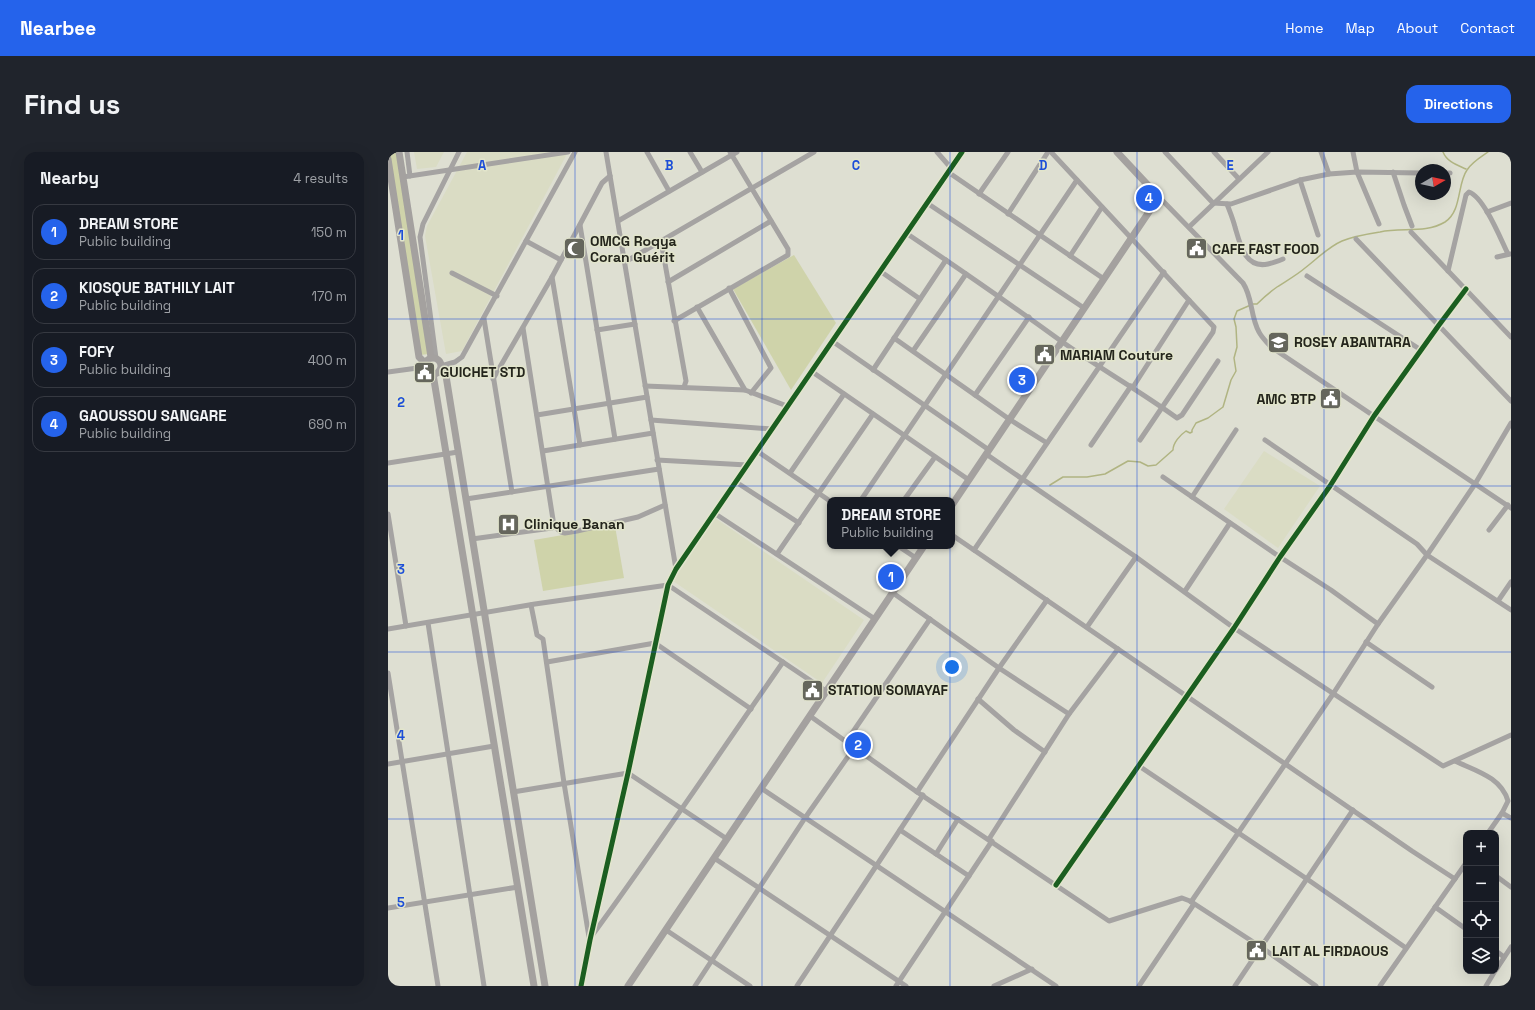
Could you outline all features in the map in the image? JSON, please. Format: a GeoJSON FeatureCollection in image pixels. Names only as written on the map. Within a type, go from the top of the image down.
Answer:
{"type":"FeatureCollection","features":[{"type":"Feature","properties":{"kind":"main road"},"geometry":{"type":"LineString","coordinates":[[399,152],[407,177],[434,358]]}},
{"type":"Feature","properties":{"kind":"main road"},"geometry":{"type":"LineString","coordinates":[[955,501],[1159,197],[1117,152]]}},
{"type":"Feature","properties":{"kind":"main road"},"geometry":{"type":"LineString","coordinates":[[388,159],[419,357],[429,373],[433,374]]}},
{"type":"Feature","properties":{"kind":"main road"},"geometry":{"type":"LineString","coordinates":[[425,365],[427,359],[434,358],[440,361],[441,368],[446,376],[545,986]]}},
{"type":"Feature","properties":{"kind":"main road"},"geometry":{"type":"LineString","coordinates":[[433,374],[437,373],[441,368]]}},
{"type":"Feature","properties":{"kind":"main road"},"geometry":{"type":"LineString","coordinates":[[433,374],[534,986]]}},
{"type":"Feature","properties":{"kind":"main road"},"geometry":{"type":"LineString","coordinates":[[628,986],[922,549]]}},
{"type":"Feature","properties":{"kind":"street"},"geometry":{"type":"LineString","coordinates":[[406,152],[407,177],[568,152]]}},
{"type":"Feature","properties":{"kind":"street"},"geometry":{"type":"LineString","coordinates":[[434,358],[420,238],[423,224],[458,152]]}},
{"type":"Feature","properties":{"kind":"street"},"geometry":{"type":"LineString","coordinates":[[441,368],[459,360],[484,319],[575,152]]}},
{"type":"Feature","properties":{"kind":"street"},"geometry":{"type":"LineString","coordinates":[[606,152],[676,569]]}},
{"type":"Feature","properties":{"kind":"street"},"geometry":{"type":"LineString","coordinates":[[647,152],[669,191]]}},
{"type":"Feature","properties":{"kind":"street"},"geometry":{"type":"LineString","coordinates":[[690,152],[702,172]]}},
{"type":"Feature","properties":{"kind":"street"},"geometry":{"type":"LineString","coordinates":[[618,221],[731,154],[737,152]]}},
{"type":"Feature","properties":{"kind":"street"},"geometry":{"type":"LineString","coordinates":[[625,262],[814,152]]}},
{"type":"Feature","properties":{"kind":"street"},"geometry":{"type":"LineString","coordinates":[[937,152],[949,170],[978,194],[1104,279]]}},
{"type":"Feature","properties":{"kind":"street"},"geometry":{"type":"LineString","coordinates":[[581,986],[668,585],[676,569],[714,513],[962,152]]}},
{"type":"Feature","properties":{"kind":"street"},"geometry":{"type":"LineString","coordinates":[[978,194],[1008,152]]}},
{"type":"Feature","properties":{"kind":"street"},"geometry":{"type":"LineString","coordinates":[[1008,214],[1049,152],[1164,272],[1214,327],[1213,332],[1140,440]]}},
{"type":"Feature","properties":{"kind":"street"},"geometry":{"type":"LineString","coordinates":[[1165,152],[1213,204],[1231,204],[1300,180],[1329,174],[1357,172],[1415,173]]}},
{"type":"Feature","properties":{"kind":"street"},"geometry":{"type":"LineString","coordinates":[[1214,152],[1240,179]]}},
{"type":"Feature","properties":{"kind":"street"},"geometry":{"type":"LineString","coordinates":[[1321,152],[1329,174]]}},
{"type":"Feature","properties":{"kind":"street"},"geometry":{"type":"LineString","coordinates":[[1355,152],[1357,172],[1379,224]]}},
{"type":"Feature","properties":{"kind":"street"},"geometry":{"type":"LineString","coordinates":[[1189,227],[1266,153]]}},
{"type":"Feature","properties":{"kind":"street"},"geometry":{"type":"LineString","coordinates":[[674,321],[788,255],[788,250],[731,154]]}},
{"type":"Feature","properties":{"kind":"street"},"geometry":{"type":"LineString","coordinates":[[1393,172],[1412,226]]}},
{"type":"Feature","properties":{"kind":"street"},"geometry":{"type":"LineString","coordinates":[[493,378],[523,328],[602,183],[610,176]]}},
{"type":"Feature","properties":{"kind":"street"},"geometry":{"type":"LineString","coordinates":[[863,497],[1077,180]]}},
{"type":"Feature","properties":{"kind":"street"},"geometry":{"type":"LineString","coordinates":[[1300,180],[1318,235]]}},
{"type":"Feature","properties":{"kind":"street"},"geometry":{"type":"LineString","coordinates":[[1448,271],[1466,195],[1470,192],[1473,193],[1487,212],[1509,254],[1497,257]]}},
{"type":"Feature","properties":{"kind":"street"},"geometry":{"type":"LineString","coordinates":[[1159,197],[1243,283],[1250,296],[1258,331],[1271,347],[1509,506],[1489,530]]}},
{"type":"Feature","properties":{"kind":"street"},"geometry":{"type":"LineString","coordinates":[[927,203],[1084,308]]}},
{"type":"Feature","properties":{"kind":"street"},"geometry":{"type":"LineString","coordinates":[[1487,212],[1511,203]]}},
{"type":"Feature","properties":{"kind":"street"},"geometry":{"type":"LineString","coordinates":[[1227,204],[1241,249],[1245,256],[1252,261],[1264,265],[1283,259]]}},
{"type":"Feature","properties":{"kind":"street"},"geometry":{"type":"LineString","coordinates":[[1070,256],[1102,207]]}},
{"type":"Feature","properties":{"kind":"street"},"geometry":{"type":"LineString","coordinates":[[668,282],[771,221]]}},
{"type":"Feature","properties":{"kind":"street"},"geometry":{"type":"LineString","coordinates":[[580,225],[615,439]]}},
{"type":"Feature","properties":{"kind":"street"},"geometry":{"type":"LineString","coordinates":[[1411,232],[1511,337]]}},
{"type":"Feature","properties":{"kind":"street"},"geometry":{"type":"LineString","coordinates":[[906,233],[1062,341],[1132,386],[1177,418],[1180,418],[1218,361]]}},
{"type":"Feature","properties":{"kind":"street"},"geometry":{"type":"LineString","coordinates":[[1356,239],[1511,401]]}},
{"type":"Feature","properties":{"kind":"street"},"geometry":{"type":"LineString","coordinates":[[526,241],[561,260]]}},
{"type":"Feature","properties":{"kind":"street"},"geometry":{"type":"LineString","coordinates":[[661,241],[674,321],[686,381],[684,387]]}},
{"type":"Feature","properties":{"kind":"street"},"geometry":{"type":"LineString","coordinates":[[873,370],[946,260]]}},
{"type":"Feature","properties":{"kind":"street"},"geometry":{"type":"LineString","coordinates":[[880,271],[920,299]]}},
{"type":"Feature","properties":{"kind":"street"},"geometry":{"type":"LineString","coordinates":[[974,550],[1164,272]]}},
{"type":"Feature","properties":{"kind":"street"},"geometry":{"type":"LineString","coordinates":[[452,273],[496,296]]}},
{"type":"Feature","properties":{"kind":"street"},"geometry":{"type":"LineString","coordinates":[[913,351],[966,274]]}},
{"type":"Feature","properties":{"kind":"street"},"geometry":{"type":"LineString","coordinates":[[552,276],[580,445]]}},
{"type":"Feature","properties":{"kind":"street"},"geometry":{"type":"LineString","coordinates":[[1307,276],[1421,350]]}},
{"type":"Feature","properties":{"kind":"street"},"geometry":{"type":"LineString","coordinates":[[729,288],[771,368],[751,393]]}},
{"type":"Feature","properties":{"kind":"street"},"geometry":{"type":"LineString","coordinates":[[1056,885],[1234,628],[1280,557],[1330,486],[1374,416],[1466,290]]}},
{"type":"Feature","properties":{"kind":"street"},"geometry":{"type":"LineString","coordinates":[[1091,445],[1189,300]]}},
{"type":"Feature","properties":{"kind":"street"},"geometry":{"type":"LineString","coordinates":[[697,307],[745,390]]}},
{"type":"Feature","properties":{"kind":"street"},"geometry":{"type":"LineString","coordinates":[[975,395],[1029,317]]}},
{"type":"Feature","properties":{"kind":"street"},"geometry":{"type":"LineString","coordinates":[[484,319],[512,492]]}},
{"type":"Feature","properties":{"kind":"street"},"geometry":{"type":"LineString","coordinates":[[597,330],[635,324]]}},
{"type":"Feature","properties":{"kind":"street"},"geometry":{"type":"LineString","coordinates":[[523,328],[549,486],[554,526],[561,532],[565,533],[577,531],[638,517],[665,505]]}},
{"type":"Feature","properties":{"kind":"street"},"geometry":{"type":"LineString","coordinates":[[894,338],[1047,444]]}},
{"type":"Feature","properties":{"kind":"street"},"geometry":{"type":"LineString","coordinates":[[832,341],[988,452],[1022,480],[1185,591],[1234,628],[1443,766],[1511,735]]}},
{"type":"Feature","properties":{"kind":"street"},"geometry":{"type":"LineString","coordinates":[[388,372],[425,365]]}},
{"type":"Feature","properties":{"kind":"street"},"geometry":{"type":"LineString","coordinates":[[811,372],[969,480]]}},
{"type":"Feature","properties":{"kind":"street"},"geometry":{"type":"LineString","coordinates":[[645,386],[745,390],[787,406]]}},
{"type":"Feature","properties":{"kind":"street"},"geometry":{"type":"LineString","coordinates":[[790,473],[844,394]]}},
{"type":"Feature","properties":{"kind":"street"},"geometry":{"type":"LineString","coordinates":[[537,415],[647,397]]}},
{"type":"Feature","properties":{"kind":"street"},"geometry":{"type":"LineString","coordinates":[[777,554],[873,414]]}},
{"type":"Feature","properties":{"kind":"street"},"geometry":{"type":"LineString","coordinates":[[651,420],[772,429]]}},
{"type":"Feature","properties":{"kind":"street"},"geometry":{"type":"LineString","coordinates":[[1139,986],[1238,833],[1334,694],[1378,624],[1475,484],[1511,423]]}},
{"type":"Feature","properties":{"kind":"street"},"geometry":{"type":"LineString","coordinates":[[1192,497],[1236,430]]}},
{"type":"Feature","properties":{"kind":"street"},"geometry":{"type":"LineString","coordinates":[[543,451],[653,433]]}},
{"type":"Feature","properties":{"kind":"street"},"geometry":{"type":"LineString","coordinates":[[1265,440],[1330,486],[1417,544],[1427,555],[1511,610]]}},
{"type":"Feature","properties":{"kind":"street"},"geometry":{"type":"LineString","coordinates":[[757,451],[827,499]]}},
{"type":"Feature","properties":{"kind":"street"},"geometry":{"type":"LineString","coordinates":[[388,463],[458,452]]}},
{"type":"Feature","properties":{"kind":"street"},"geometry":{"type":"LineString","coordinates":[[906,497],[935,457]]}},
{"type":"Feature","properties":{"kind":"street"},"geometry":{"type":"LineString","coordinates":[[658,460],[747,465]]}},
{"type":"Feature","properties":{"kind":"street"},"geometry":{"type":"LineString","coordinates":[[466,499],[659,469]]}},
{"type":"Feature","properties":{"kind":"street"},"geometry":{"type":"LineString","coordinates":[[1163,477],[1331,590],[1378,624]]}},
{"type":"Feature","properties":{"kind":"street"},"geometry":{"type":"LineString","coordinates":[[736,482],[799,523]]}},
{"type":"Feature","properties":{"kind":"street"},"geometry":{"type":"LineString","coordinates":[[714,513],[875,619]]}},
{"type":"Feature","properties":{"kind":"street"},"geometry":{"type":"LineString","coordinates":[[388,514],[406,626]]}},
{"type":"Feature","properties":{"kind":"street"},"geometry":{"type":"LineString","coordinates":[[1185,591],[1230,523]]}},
{"type":"Feature","properties":{"kind":"street"},"geometry":{"type":"LineString","coordinates":[[472,539],[552,528],[554,526]]}},
{"type":"Feature","properties":{"kind":"street"},"geometry":{"type":"LineString","coordinates":[[955,537],[1455,879]]}},
{"type":"Feature","properties":{"kind":"street"},"geometry":{"type":"LineString","coordinates":[[902,549],[916,558]]}},
{"type":"Feature","properties":{"kind":"street"},"geometry":{"type":"LineString","coordinates":[[1087,628],[1136,557]]}},
{"type":"Feature","properties":{"kind":"street"},"geometry":{"type":"LineString","coordinates":[[1498,601],[1511,582]]}},
{"type":"Feature","properties":{"kind":"street"},"geometry":{"type":"LineString","coordinates":[[388,629],[473,616],[531,605],[668,585],[826,692]]}},
{"type":"Feature","properties":{"kind":"street"},"geometry":{"type":"LineString","coordinates":[[893,593],[999,668],[1069,714]]}},
{"type":"Feature","properties":{"kind":"street"},"geometry":{"type":"LineString","coordinates":[[917,792],[978,699],[1047,600]]}},
{"type":"Feature","properties":{"kind":"street"},"geometry":{"type":"LineString","coordinates":[[531,605],[537,635],[543,639],[564,783],[590,940]]}},
{"type":"Feature","properties":{"kind":"street"},"geometry":{"type":"LineString","coordinates":[[846,742],[930,619]]}},
{"type":"Feature","properties":{"kind":"street"},"geometry":{"type":"LineString","coordinates":[[428,623],[484,986]]}},
{"type":"Feature","properties":{"kind":"street"},"geometry":{"type":"LineString","coordinates":[[1366,642],[1432,687]]}},
{"type":"Feature","properties":{"kind":"street"},"geometry":{"type":"LineString","coordinates":[[546,662],[655,643],[750,709]]}},
{"type":"Feature","properties":{"kind":"street"},"geometry":{"type":"LineString","coordinates":[[897,984],[969,876],[1069,714],[1118,649]]}},
{"type":"Feature","properties":{"kind":"street"},"geometry":{"type":"LineString","coordinates":[[590,940],[638,873],[681,808],[783,662]]}},
{"type":"Feature","properties":{"kind":"street"},"geometry":{"type":"LineString","coordinates":[[388,673],[438,986]]}},
{"type":"Feature","properties":{"kind":"street"},"geometry":{"type":"LineString","coordinates":[[978,699],[1014,730],[1045,752]]}},
{"type":"Feature","properties":{"kind":"street"},"geometry":{"type":"LineString","coordinates":[[810,716],[917,792],[1109,921],[1182,898],[1193,903],[1261,947],[1316,986]]}},
{"type":"Feature","properties":{"kind":"street"},"geometry":{"type":"LineString","coordinates":[[388,764],[494,746]]}},
{"type":"Feature","properties":{"kind":"street"},"geometry":{"type":"LineString","coordinates":[[695,986],[805,818],[854,748]]}},
{"type":"Feature","properties":{"kind":"street"},"geometry":{"type":"LineString","coordinates":[[1455,761],[1496,780],[1506,794],[1508,801],[1490,830]]}},
{"type":"Feature","properties":{"kind":"street"},"geometry":{"type":"LineString","coordinates":[[1139,766],[1307,879],[1406,948]]}},
{"type":"Feature","properties":{"kind":"street"},"geometry":{"type":"LineString","coordinates":[[514,792],[628,773],[727,839]]}},
{"type":"Feature","properties":{"kind":"street"},"geometry":{"type":"LineString","coordinates":[[761,788],[1056,986]]}},
{"type":"Feature","properties":{"kind":"street"},"geometry":{"type":"LineString","coordinates":[[798,986],[923,795]]}},
{"type":"Feature","properties":{"kind":"street"},"geometry":{"type":"LineString","coordinates":[[1235,986],[1352,810]]}},
{"type":"Feature","properties":{"kind":"street"},"geometry":{"type":"LineString","coordinates":[[1502,813],[1511,818]]}},
{"type":"Feature","properties":{"kind":"street"},"geometry":{"type":"LineString","coordinates":[[936,854],[958,819]]}},
{"type":"Feature","properties":{"kind":"street"},"geometry":{"type":"LineString","coordinates":[[900,830],[969,876]]}},
{"type":"Feature","properties":{"kind":"street"},"geometry":{"type":"LineString","coordinates":[[714,858],[830,936],[897,984],[906,986]]}},
{"type":"Feature","properties":{"kind":"street"},"geometry":{"type":"LineString","coordinates":[[1380,986],[1465,866]]}},
{"type":"Feature","properties":{"kind":"street"},"geometry":{"type":"LineString","coordinates":[[1499,878],[1511,887]]}},
{"type":"Feature","properties":{"kind":"street"},"geometry":{"type":"LineString","coordinates":[[388,908],[518,887]]}},
{"type":"Feature","properties":{"kind":"street"},"geometry":{"type":"LineString","coordinates":[[1435,907],[1463,927]]}},
{"type":"Feature","properties":{"kind":"street"},"geometry":{"type":"LineString","coordinates":[[666,930],[750,986]]}},
{"type":"Feature","properties":{"kind":"street"},"geometry":{"type":"LineString","coordinates":[[1499,965],[1511,947]]}},
{"type":"Feature","properties":{"kind":"street"},"geometry":{"type":"LineString","coordinates":[[1499,953],[1504,957]]}},
{"type":"Feature","properties":{"kind":"street"},"geometry":{"type":"LineString","coordinates":[[994,986],[1032,969]]}},
{"type":"Feature","properties":{"kind":"street"},"geometry":{"type":"LineString","coordinates":[[1486,986],[1494,974]]}},
{"type":"Feature","properties":{"kind":"shaded area"},"geometry":{"type":"Polygon","coordinates":[[[414,152],[444,152],[436,167],[417,169],[414,152]]]}},
{"type":"Feature","properties":{"kind":"shaded area"},"geometry":{"type":"Polygon","coordinates":[[[467,152],[568,152],[462,351],[446,354],[425,236],[427,226],[467,152]]]}},
{"type":"Feature","properties":{"kind":"shaded area"},"geometry":{"type":"Polygon","coordinates":[[[1264,451],[1320,486],[1278,548],[1224,509],[1264,451]]]}},
{"type":"Feature","properties":{"kind":"shaded area"},"geometry":{"type":"Polygon","coordinates":[[[715,518],[864,620],[822,683],[673,581],[715,518]]]}},
{"type":"Feature","properties":{"kind":"green space"},"geometry":{"type":"Polygon","coordinates":[[[389,152],[397,152],[429,354],[420,355],[389,152]]]}},
{"type":"Feature","properties":{"kind":"green space"},"geometry":{"type":"Polygon","coordinates":[[[794,255],[836,323],[791,390],[733,289],[794,255]]]}},
{"type":"Feature","properties":{"kind":"green space"},"geometry":{"type":"Polygon","coordinates":[[[615,526],[624,578],[543,591],[534,540],[615,526]]]}},
{"type":"Feature","properties":{"kind":"waterway"},"geometry":{"type":"LineString","coordinates":[[1443,152],[1450,161],[1466,169]]}},
{"type":"Feature","properties":{"kind":"waterway"},"geometry":{"type":"LineString","coordinates":[[1050,485],[1063,477],[1087,477],[1105,474],[1128,461],[1140,462],[1148,466],[1156,465],[1173,450],[1173,447],[1179,437],[1186,431],[1190,433],[1192,432],[1196,423],[1208,418],[1223,407],[1231,380],[1236,371],[1234,358],[1237,347],[1234,319],[1237,311],[1253,304],[1257,304],[1274,289],[1299,273],[1327,250],[1342,241],[1361,235],[1388,231],[1430,228],[1445,222],[1450,217],[1457,204],[1462,182],[1467,170],[1474,162],[1488,152]]}},
{"type":"Feature","properties":{"kind":"cycle path"},"geometry":{"type":"LineString","coordinates":[[581,986],[668,585],[676,569],[962,152]]}},
{"type":"Feature","properties":{"kind":"cycle path"},"geometry":{"type":"LineString","coordinates":[[1056,885],[1234,628],[1280,557],[1330,486],[1374,416],[1466,289]]}},
{"type":"Feature","properties":{"kind":"place","name":"GAOUSSOU SANGARE"},"geometry":{"type":"Point","coordinates":[1149,198]}},
{"type":"Feature","properties":{"kind":"place","name":"OMCG Roqya Coran Guérit"},"geometry":{"type":"Point","coordinates":[575,249]}},
{"type":"Feature","properties":{"kind":"place","name":"CAFE FAST FOOD"},"geometry":{"type":"Point","coordinates":[1196,249]}},
{"type":"Feature","properties":{"kind":"place","name":"ROSEY ABANTARA"},"geometry":{"type":"Point","coordinates":[1279,342]}},
{"type":"Feature","properties":{"kind":"place","name":"MARIAM Couture"},"geometry":{"type":"Point","coordinates":[1044,355]}},
{"type":"Feature","properties":{"kind":"place","name":"GUICHET STD"},"geometry":{"type":"Point","coordinates":[424,372]}},
{"type":"Feature","properties":{"kind":"place","name":"FOFY"},"geometry":{"type":"Point","coordinates":[1022,380]}},
{"type":"Feature","properties":{"kind":"place","name":"AMC BTP"},"geometry":{"type":"Point","coordinates":[1331,399]}},
{"type":"Feature","properties":{"kind":"place","name":"Clinique Banan"},"geometry":{"type":"Point","coordinates":[508,524]}},
{"type":"Feature","properties":{"kind":"place","name":"DREAM STORE"},"geometry":{"type":"Point","coordinates":[891,577]}},
{"type":"Feature","properties":{"kind":"place","name":"STATION SOMAYAF"},"geometry":{"type":"Point","coordinates":[813,690]}},
{"type":"Feature","properties":{"kind":"place","name":"KIOSQUE BATHILY LAIT"},"geometry":{"type":"Point","coordinates":[858,745]}},
{"type":"Feature","properties":{"kind":"place","name":"LAIT AL FIRDAOUS"},"geometry":{"type":"Point","coordinates":[1256,951]}}]}
